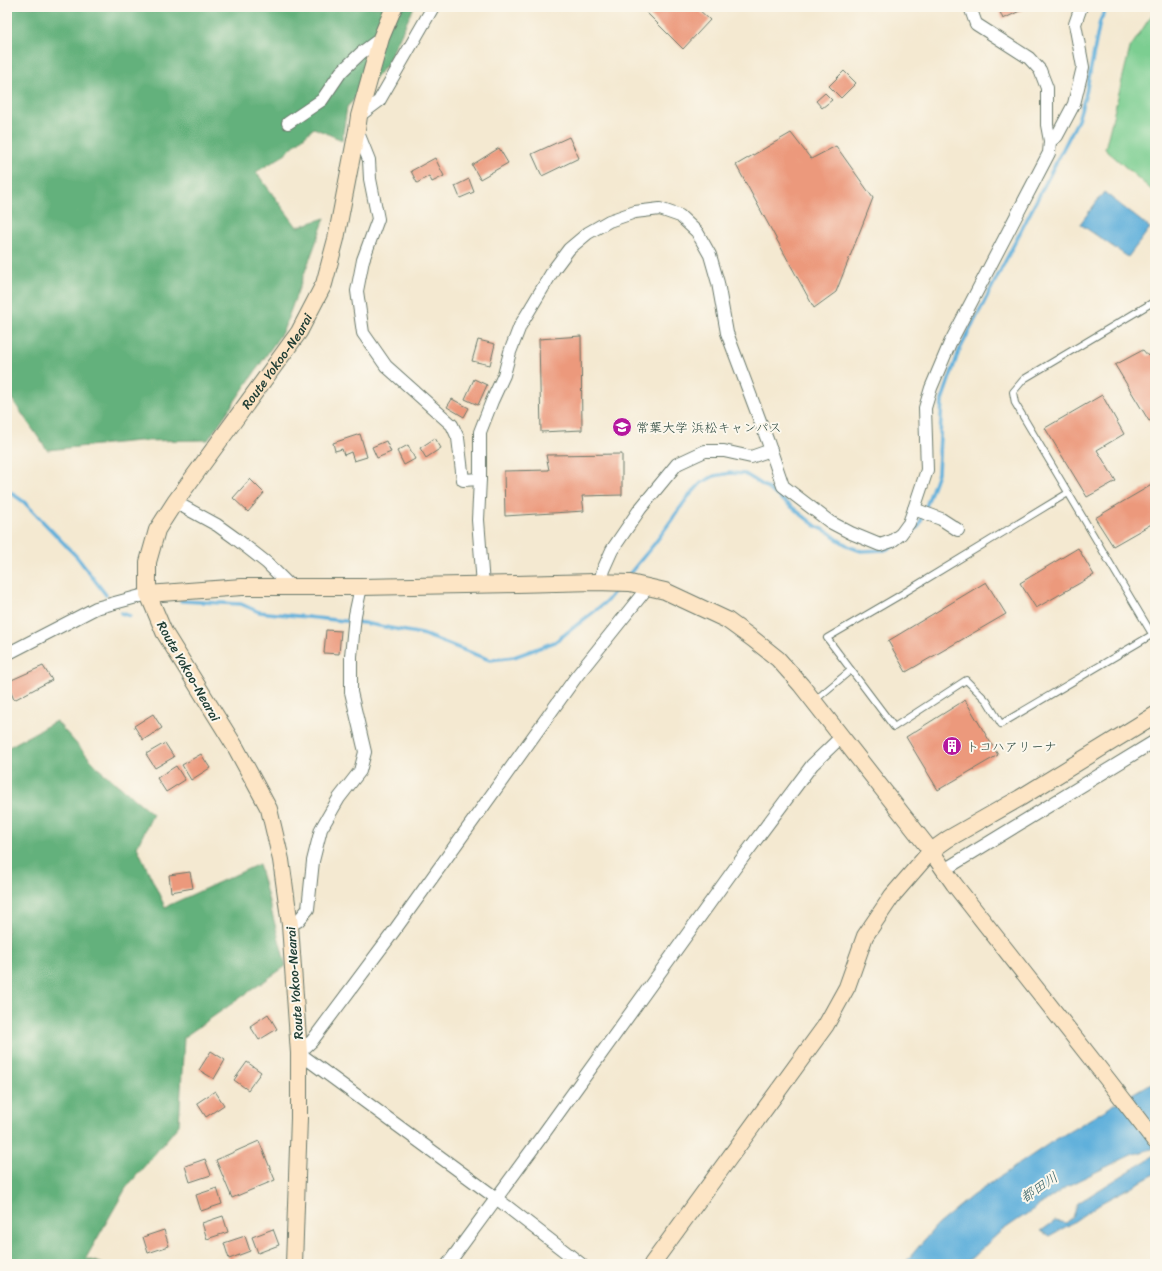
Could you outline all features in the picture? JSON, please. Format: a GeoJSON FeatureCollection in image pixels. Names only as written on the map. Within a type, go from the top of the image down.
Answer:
{"type":"FeatureCollection","features":[{"type":"Feature","properties":{"kind":"street","name":"Route Yokoo-Nearai"},"geometry":{"type":"LineString","coordinates":[[294,1264],[299,1118],[299,1053],[290,925],[281,860],[269,809],[236,748],[164,632],[148,594],[148,562],[157,530],[175,502],[299,332],[324,284],[336,239],[358,123],[381,38],[394,7]]}},
{"type":"Feature","properties":{"kind":"street"},"geometry":{"type":"LineString","coordinates":[[433,7],[380,101],[358,123],[369,160],[370,179],[378,219],[363,260],[357,291],[363,333],[386,366],[452,425],[458,438],[463,480],[480,478]]}},
{"type":"Feature","properties":{"kind":"street"},"geometry":{"type":"LineString","coordinates":[[483,585],[478,520],[480,432],[504,375],[510,352],[520,326],[554,269],[568,249],[598,227],[609,221],[635,212],[660,210],[680,216],[697,232],[710,255],[718,283],[727,333],[783,486],[830,522],[851,534],[880,545],[892,541],[901,534],[917,510],[927,470],[925,408],[931,388],[950,343],[1049,153],[1050,141],[1047,125],[1047,88],[1040,70],[1029,58],[976,24],[970,7]]}},
{"type":"Feature","properties":{"kind":"street"},"geometry":{"type":"LineString","coordinates":[[1050,141],[1057,136],[1074,104],[1083,67],[1075,24],[1081,7]]}},
{"type":"Feature","properties":{"kind":"street"},"geometry":{"type":"LineString","coordinates":[[288,123],[322,100],[341,72],[361,53],[381,38]]}},
{"type":"Feature","properties":{"kind":"street"},"geometry":{"type":"LineString","coordinates":[[600,582],[603,570],[612,550],[640,509],[677,464],[705,452],[724,451],[751,457],[771,450]]}},
{"type":"Feature","properties":{"kind":"street"},"geometry":{"type":"LineString","coordinates":[[175,502],[217,525],[235,538],[267,563],[291,587]]}},
{"type":"Feature","properties":{"kind":"street"},"geometry":{"type":"LineString","coordinates":[[917,510],[941,519],[958,530]]}},
{"type":"Feature","properties":{"kind":"street"},"geometry":{"type":"LineString","coordinates":[[7,654],[96,608],[148,594],[242,587],[361,587],[600,582],[630,583],[665,591],[727,620],[778,660],[801,685],[1155,1141]]}},
{"type":"Feature","properties":{"kind":"street"},"geometry":{"type":"LineString","coordinates":[[290,925],[298,922],[308,909],[313,861],[321,829],[339,798],[360,771],[365,752],[351,692],[351,656],[355,615],[361,587]]}},
{"type":"Feature","properties":{"kind":"street"},"geometry":{"type":"LineString","coordinates":[[582,1264],[496,1198],[299,1053],[312,1041],[394,931],[576,677],[648,587]]}},
{"type":"Feature","properties":{"kind":"street"},"geometry":{"type":"LineString","coordinates":[[652,1264],[826,1025],[847,987],[865,936],[892,896],[930,851],[1155,715]]}},
{"type":"Feature","properties":{"kind":"street"},"geometry":{"type":"LineString","coordinates":[[448,1264],[735,868],[812,765],[842,736]]}},
{"type":"Feature","properties":{"kind":"street"},"geometry":{"type":"LineString","coordinates":[[944,870],[1155,741]]}},
{"type":"Feature","properties":{"kind":"lane"},"geometry":{"type":"LineString","coordinates":[[1068,493],[827,638],[894,727],[966,680],[987,701],[1001,724],[1154,633],[1068,493],[1015,403],[1012,392],[1024,379],[1155,301]]}},
{"type":"Feature","properties":{"kind":"lane"},"geometry":{"type":"LineString","coordinates":[[814,701],[851,670]]}},
{"type":"Feature","properties":{"kind":"green space"},"geometry":{"type":"Polygon","coordinates":[[[7,7],[414,7],[386,66],[347,107],[342,140],[314,128],[281,157],[256,172],[297,227],[325,218],[283,331],[208,440],[138,441],[47,450],[7,392],[7,7]]]}},
{"type":"Feature","properties":{"kind":"green space"},"geometry":{"type":"Polygon","coordinates":[[[1155,10],[1155,193],[1105,149],[1130,48],[1155,10]]]}},
{"type":"Feature","properties":{"kind":"green space"},"geometry":{"type":"Polygon","coordinates":[[[56,721],[100,770],[153,814],[137,847],[165,907],[259,864],[286,966],[184,1037],[179,1125],[126,1188],[86,1258],[103,1264],[7,1264],[7,748],[56,721]]]}},
{"type":"Feature","properties":{"kind":"water"},"geometry":{"type":"Polygon","coordinates":[[[1104,192],[1150,228],[1128,257],[1080,224],[1104,192]]]}},
{"type":"Feature","properties":{"kind":"water","name":"都田川"},"geometry":{"type":"Polygon","coordinates":[[[1155,1082],[1155,1148],[1131,1155],[1069,1185],[1000,1232],[965,1264],[904,1264],[937,1225],[972,1196],[1050,1143],[1147,1085],[1155,1082]]]}},
{"type":"Feature","properties":{"kind":"water"},"geometry":{"type":"Polygon","coordinates":[[[1155,1155],[1155,1174],[1099,1204],[1069,1225],[1049,1236],[1041,1231],[1055,1221],[1066,1223],[1073,1217],[1078,1203],[1155,1155]]]}},
{"type":"Feature","properties":{"kind":"building"},"geometry":{"type":"Polygon","coordinates":[[[641,7],[696,7],[710,20],[683,49],[641,7]]]}},
{"type":"Feature","properties":{"kind":"building"},"geometry":{"type":"Polygon","coordinates":[[[998,7],[1028,7],[1003,19],[998,7]]]}},
{"type":"Feature","properties":{"kind":"building"},"geometry":{"type":"Polygon","coordinates":[[[844,71],[856,83],[841,98],[829,86],[844,71]]]}},
{"type":"Feature","properties":{"kind":"building"},"geometry":{"type":"Polygon","coordinates":[[[825,93],[832,100],[822,108],[816,101],[825,93]]]}},
{"type":"Feature","properties":{"kind":"building"},"geometry":{"type":"Polygon","coordinates":[[[791,133],[811,159],[836,146],[873,198],[836,292],[814,308],[736,165],[791,133]]]}},
{"type":"Feature","properties":{"kind":"building"},"geometry":{"type":"Polygon","coordinates":[[[569,137],[579,158],[542,176],[532,154],[569,137]]]}},
{"type":"Feature","properties":{"kind":"building"},"geometry":{"type":"Polygon","coordinates":[[[499,148],[508,163],[480,179],[472,165],[499,148]]]}},
{"type":"Feature","properties":{"kind":"building"},"geometry":{"type":"Polygon","coordinates":[[[435,158],[444,176],[432,182],[429,176],[417,183],[411,171],[435,158]]]}},
{"type":"Feature","properties":{"kind":"building"},"geometry":{"type":"Polygon","coordinates":[[[469,179],[474,192],[460,198],[455,186],[469,179]]]}},
{"type":"Feature","properties":{"kind":"building"},"geometry":{"type":"Polygon","coordinates":[[[581,336],[582,430],[541,432],[539,339],[581,336]]]}},
{"type":"Feature","properties":{"kind":"building"},"geometry":{"type":"Polygon","coordinates":[[[478,340],[495,344],[490,365],[472,361],[478,340]]]}},
{"type":"Feature","properties":{"kind":"building"},"geometry":{"type":"Polygon","coordinates":[[[1143,350],[1148,356],[1155,352],[1155,418],[1149,421],[1115,365],[1143,350]]]}},
{"type":"Feature","properties":{"kind":"building"},"geometry":{"type":"Polygon","coordinates":[[[474,379],[487,385],[478,405],[465,399],[474,379]]]}},
{"type":"Feature","properties":{"kind":"building"},"geometry":{"type":"Polygon","coordinates":[[[1102,395],[1124,434],[1097,450],[1116,481],[1087,497],[1045,428],[1102,395]]]}},
{"type":"Feature","properties":{"kind":"building"},"geometry":{"type":"Polygon","coordinates":[[[452,399],[469,408],[464,417],[447,407],[452,399]]]}},
{"type":"Feature","properties":{"kind":"building"},"geometry":{"type":"Polygon","coordinates":[[[360,434],[367,457],[354,461],[351,452],[344,455],[342,449],[335,451],[333,443],[360,434]]]}},
{"type":"Feature","properties":{"kind":"building"},"geometry":{"type":"Polygon","coordinates":[[[435,438],[441,448],[426,458],[420,448],[435,438]]]}},
{"type":"Feature","properties":{"kind":"building"},"geometry":{"type":"Polygon","coordinates":[[[386,441],[391,452],[377,458],[372,447],[386,441]]]}},
{"type":"Feature","properties":{"kind":"building"},"geometry":{"type":"Polygon","coordinates":[[[408,445],[415,459],[404,465],[397,451],[408,445]]]}},
{"type":"Feature","properties":{"kind":"building"},"geometry":{"type":"Polygon","coordinates":[[[622,454],[622,495],[582,496],[584,511],[505,516],[504,471],[549,470],[546,455],[622,454]]]}},
{"type":"Feature","properties":{"kind":"building"},"geometry":{"type":"Polygon","coordinates":[[[250,479],[264,493],[248,512],[233,498],[250,479]]]}},
{"type":"Feature","properties":{"kind":"building"},"geometry":{"type":"Polygon","coordinates":[[[1155,483],[1155,522],[1113,546],[1095,518],[1155,483]]]}},
{"type":"Feature","properties":{"kind":"building"},"geometry":{"type":"Polygon","coordinates":[[[1078,548],[1094,575],[1036,608],[1020,583],[1078,548]]]}},
{"type":"Feature","properties":{"kind":"building"},"geometry":{"type":"Polygon","coordinates":[[[986,582],[1006,614],[906,672],[888,641],[986,582]]]}},
{"type":"Feature","properties":{"kind":"building"},"geometry":{"type":"Polygon","coordinates":[[[326,630],[341,631],[339,654],[324,653],[326,630]]]}},
{"type":"Feature","properties":{"kind":"building"},"geometry":{"type":"Polygon","coordinates":[[[43,666],[52,680],[14,700],[7,682],[43,666]]]}},
{"type":"Feature","properties":{"kind":"building","name":"トコハアリーナ"},"geometry":{"type":"Polygon","coordinates":[[[965,700],[998,755],[938,790],[906,737],[965,700]]]}},
{"type":"Feature","properties":{"kind":"building"},"geometry":{"type":"Polygon","coordinates":[[[153,714],[162,728],[143,740],[134,726],[153,714]]]}},
{"type":"Feature","properties":{"kind":"building"},"geometry":{"type":"Polygon","coordinates":[[[165,743],[174,757],[155,768],[146,754],[165,743]]]}},
{"type":"Feature","properties":{"kind":"building"},"geometry":{"type":"Polygon","coordinates":[[[201,754],[210,768],[191,780],[182,765],[201,754]]]}},
{"type":"Feature","properties":{"kind":"building"},"geometry":{"type":"Polygon","coordinates":[[[176,766],[185,780],[166,792],[157,778],[176,766]]]}},
{"type":"Feature","properties":{"kind":"building"},"geometry":{"type":"Polygon","coordinates":[[[190,872],[193,888],[171,892],[169,875],[190,872]]]}},
{"type":"Feature","properties":{"kind":"building"},"geometry":{"type":"Polygon","coordinates":[[[268,1014],[277,1029],[259,1040],[250,1026],[268,1014]]]}},
{"type":"Feature","properties":{"kind":"building"},"geometry":{"type":"Polygon","coordinates":[[[211,1051],[225,1060],[214,1079],[199,1070],[211,1051]]]}},
{"type":"Feature","properties":{"kind":"building"},"geometry":{"type":"Polygon","coordinates":[[[247,1062],[261,1072],[248,1090],[234,1080],[247,1062]]]}},
{"type":"Feature","properties":{"kind":"building"},"geometry":{"type":"Polygon","coordinates":[[[215,1091],[224,1105],[206,1117],[197,1103],[215,1091]]]}},
{"type":"Feature","properties":{"kind":"building"},"geometry":{"type":"Polygon","coordinates":[[[259,1141],[275,1180],[232,1198],[216,1160],[259,1141]]]}},
{"type":"Feature","properties":{"kind":"building"},"geometry":{"type":"Polygon","coordinates":[[[205,1159],[211,1175],[190,1182],[185,1166],[205,1159]]]}},
{"type":"Feature","properties":{"kind":"building"},"geometry":{"type":"Polygon","coordinates":[[[217,1188],[222,1204],[201,1211],[196,1195],[217,1188]]]}},
{"type":"Feature","properties":{"kind":"building"},"geometry":{"type":"Polygon","coordinates":[[[223,1216],[228,1232],[207,1239],[202,1223],[223,1216]]]}},
{"type":"Feature","properties":{"kind":"building"},"geometry":{"type":"Polygon","coordinates":[[[273,1229],[279,1245],[258,1253],[252,1237],[273,1229]]]}},
{"type":"Feature","properties":{"kind":"building"},"geometry":{"type":"Polygon","coordinates":[[[164,1230],[169,1246],[148,1253],[143,1237],[164,1230]]]}},
{"type":"Feature","properties":{"kind":"building"},"geometry":{"type":"Polygon","coordinates":[[[245,1236],[250,1251],[229,1259],[224,1243],[245,1236]]]}},
{"type":"Feature","properties":{"kind":"waterway"},"geometry":{"type":"LineString","coordinates":[[626,578],[655,543],[688,497],[701,483],[714,476],[730,473],[745,474],[766,487],[816,526],[830,533],[850,547],[861,551],[885,550],[898,544],[919,526],[938,473],[942,400],[959,351],[1078,120],[1086,93],[1100,21],[1107,7]]}},
{"type":"Feature","properties":{"kind":"waterway"},"geometry":{"type":"LineString","coordinates":[[7,490],[24,502],[77,557],[106,595]]}},
{"type":"Feature","properties":{"kind":"waterway"},"geometry":{"type":"LineString","coordinates":[[181,601],[241,604],[259,612],[364,623],[422,634],[490,660],[514,657],[555,642],[606,602],[618,587]]}},
{"type":"Feature","properties":{"kind":"waterway"},"geometry":{"type":"LineString","coordinates":[[121,613],[130,616]]}},
{"type":"Feature","properties":{"kind":"place","name":"常葉大学 浜松キャンパス"},"geometry":{"type":"Point","coordinates":[622,427]}},
{"type":"Feature","properties":{"kind":"place","name":"トコハアリーナ"},"geometry":{"type":"Point","coordinates":[952,746]}}]}
